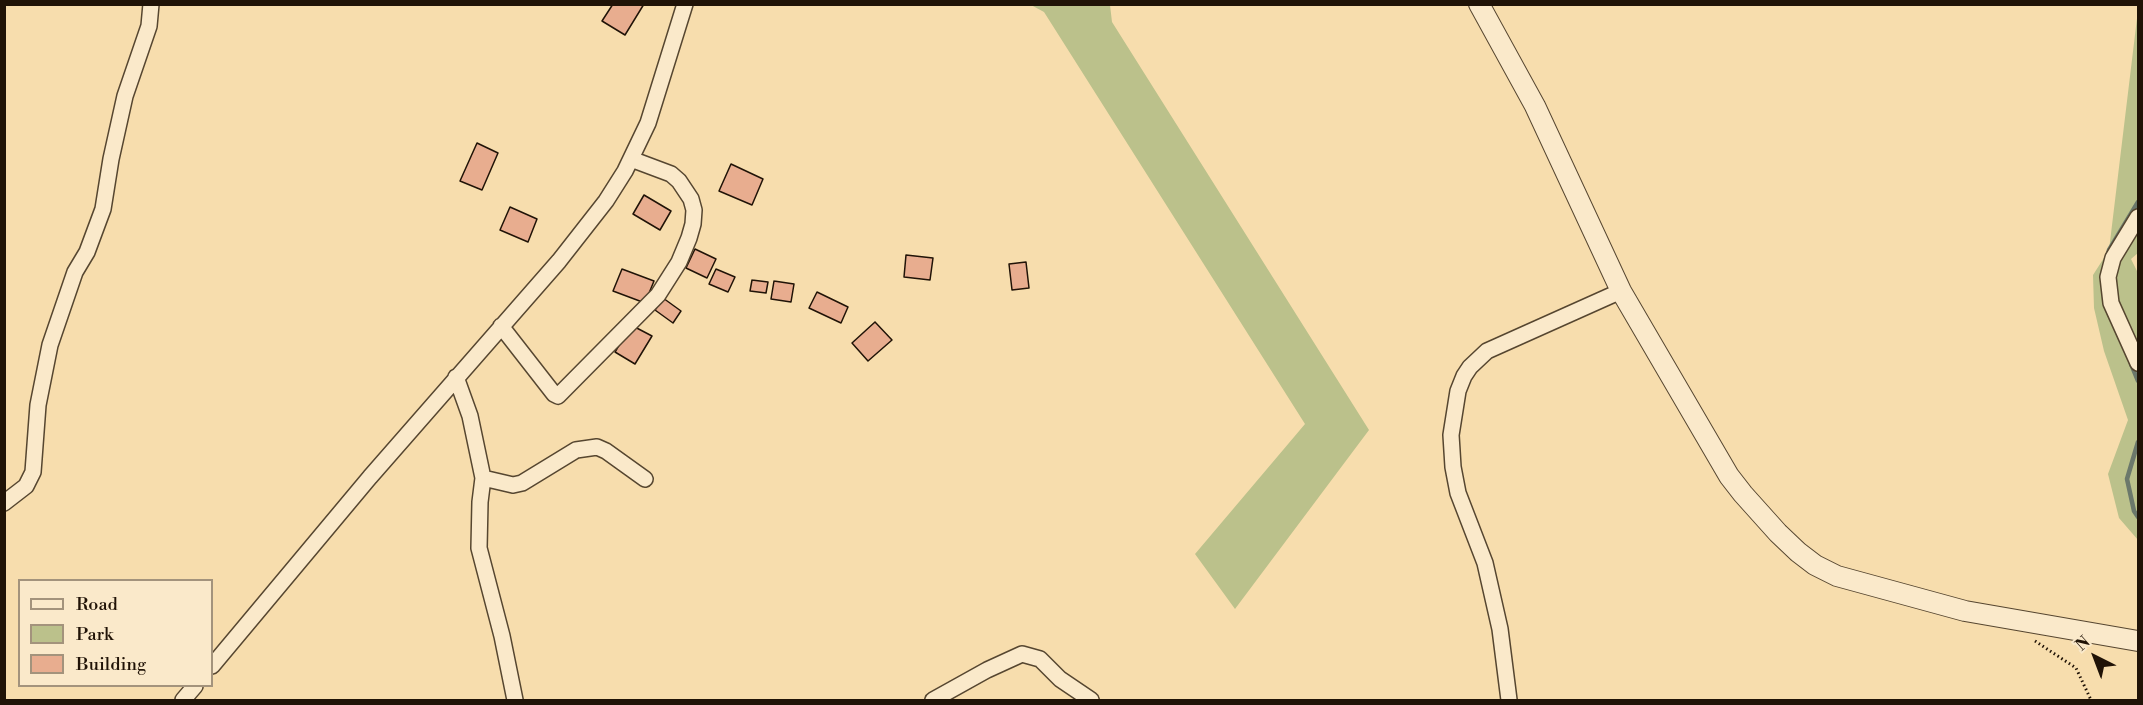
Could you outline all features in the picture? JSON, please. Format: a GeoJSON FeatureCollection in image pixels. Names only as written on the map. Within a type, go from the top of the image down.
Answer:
{"type":"FeatureCollection","features":[{"type":"Feature","properties":{"kind":"street"},"geometry":{"type":"LineString","coordinates":[[4,503],[26,486],[33,472],[38,405],[51,345],[75,272],[87,252],[103,209],[125,96],[149,26],[151,4]]}},
{"type":"Feature","properties":{"kind":"street"},"geometry":{"type":"LineString","coordinates":[[213,665],[456,377],[584,231],[631,159],[648,123],[685,4]]}},
{"type":"Feature","properties":{"kind":"street"},"geometry":{"type":"LineString","coordinates":[[1479,4],[1535,106],[1621,291],[1729,476],[1798,552],[1815,565],[1837,576],[1965,611],[2139,641]]}},
{"type":"Feature","properties":{"kind":"street"},"geometry":{"type":"LineString","coordinates":[[501,326],[554,394],[558,396],[658,295],[679,262],[689,238],[694,210],[691,199],[679,181],[671,174],[631,159]]}},
{"type":"Feature","properties":{"kind":"street"},"geometry":{"type":"LineString","coordinates":[[2139,218],[2113,258],[2108,277],[2111,303],[2139,363]]}},
{"type":"Feature","properties":{"kind":"street"},"geometry":{"type":"LineString","coordinates":[[1509,700],[1500,629],[1485,563],[1458,493],[1453,467],[1452,435],[1458,391],[1470,367],[1487,351],[1621,291]]}},
{"type":"Feature","properties":{"kind":"street"},"geometry":{"type":"LineString","coordinates":[[456,377],[470,417],[483,478],[479,548],[502,636],[515,700]]}},
{"type":"Feature","properties":{"kind":"street"},"geometry":{"type":"LineString","coordinates":[[483,478],[513,485],[522,483],[576,450],[597,447],[645,479]]}},
{"type":"Feature","properties":{"kind":"street"},"geometry":{"type":"LineString","coordinates":[[933,700],[987,670],[1022,654],[1040,659],[1060,680],[1091,700]]}},
{"type":"Feature","properties":{"kind":"street"},"geometry":{"type":"LineString","coordinates":[[183,700],[194,687]]}},
{"type":"Feature","properties":{"kind":"path"},"geometry":{"type":"LineString","coordinates":[[2027,636],[2076,668],[2091,700]]}},
{"type":"Feature","properties":{"kind":"green space"},"geometry":{"type":"Polygon","coordinates":[[[1031,5],[1110,5],[1112,22],[1369,430],[1235,609],[1195,554],[1305,424],[1044,12],[1031,5]]]}},
{"type":"Feature","properties":{"kind":"green space"},"geometry":{"type":"Polygon","coordinates":[[[2138,10],[2138,253],[2131,259],[2138,273],[2138,540],[2119,518],[2108,474],[2128,420],[2104,351],[2094,308],[2093,275],[2109,250],[2138,10]]]}},
{"type":"Feature","properties":{"kind":"building"},"geometry":{"type":"Polygon","coordinates":[[[613,4],[644,4],[625,35],[602,21],[613,4]]]}},
{"type":"Feature","properties":{"kind":"building"},"geometry":{"type":"Polygon","coordinates":[[[477,143],[498,153],[482,190],[460,181],[477,143]]]}},
{"type":"Feature","properties":{"kind":"building"},"geometry":{"type":"Polygon","coordinates":[[[731,164],[763,179],[752,205],[719,191],[731,164]]]}},
{"type":"Feature","properties":{"kind":"building"},"geometry":{"type":"Polygon","coordinates":[[[644,195],[671,211],[660,230],[633,214],[644,195]]]}},
{"type":"Feature","properties":{"kind":"building"},"geometry":{"type":"Polygon","coordinates":[[[510,207],[537,219],[528,242],[500,230],[510,207]]]}},
{"type":"Feature","properties":{"kind":"building"},"geometry":{"type":"Polygon","coordinates":[[[695,249],[716,259],[707,278],[686,268],[695,249]]]}},
{"type":"Feature","properties":{"kind":"building"},"geometry":{"type":"Polygon","coordinates":[[[906,255],[933,258],[930,280],[904,277],[906,255]]]}},
{"type":"Feature","properties":{"kind":"building"},"geometry":{"type":"Polygon","coordinates":[[[1026,262],[1029,288],[1012,290],[1009,264],[1026,262]]]}},
{"type":"Feature","properties":{"kind":"building"},"geometry":{"type":"Polygon","coordinates":[[[622,269],[654,281],[645,303],[613,291],[622,269]]]}},
{"type":"Feature","properties":{"kind":"building"},"geometry":{"type":"Polygon","coordinates":[[[716,269],[735,277],[728,292],[709,284],[716,269]]]}},
{"type":"Feature","properties":{"kind":"building"},"geometry":{"type":"Polygon","coordinates":[[[752,280],[768,282],[766,293],[750,291],[752,280]]]}},
{"type":"Feature","properties":{"kind":"building"},"geometry":{"type":"Polygon","coordinates":[[[774,281],[794,284],[791,302],[771,299],[774,281]]]}},
{"type":"Feature","properties":{"kind":"building"},"geometry":{"type":"Polygon","coordinates":[[[817,292],[848,307],[841,323],[809,308],[817,292]]]}},
{"type":"Feature","properties":{"kind":"building"},"geometry":{"type":"Polygon","coordinates":[[[663,298],[681,311],[673,323],[655,310],[663,298]]]}},
{"type":"Feature","properties":{"kind":"building"},"geometry":{"type":"Polygon","coordinates":[[[875,322],[892,340],[868,361],[852,343],[875,322]]]}},
{"type":"Feature","properties":{"kind":"building"},"geometry":{"type":"Polygon","coordinates":[[[631,325],[652,336],[635,364],[615,352],[631,325]]]}},
{"type":"Feature","properties":{"kind":"waterway"},"geometry":{"type":"LineString","coordinates":[[2107,257],[2138,202]]}},
{"type":"Feature","properties":{"kind":"waterway"},"geometry":{"type":"LineString","coordinates":[[2131,364],[2138,381]]}},
{"type":"Feature","properties":{"kind":"waterway"},"geometry":{"type":"LineString","coordinates":[[2138,442],[2127,479],[2134,511],[2138,517]]}}]}
